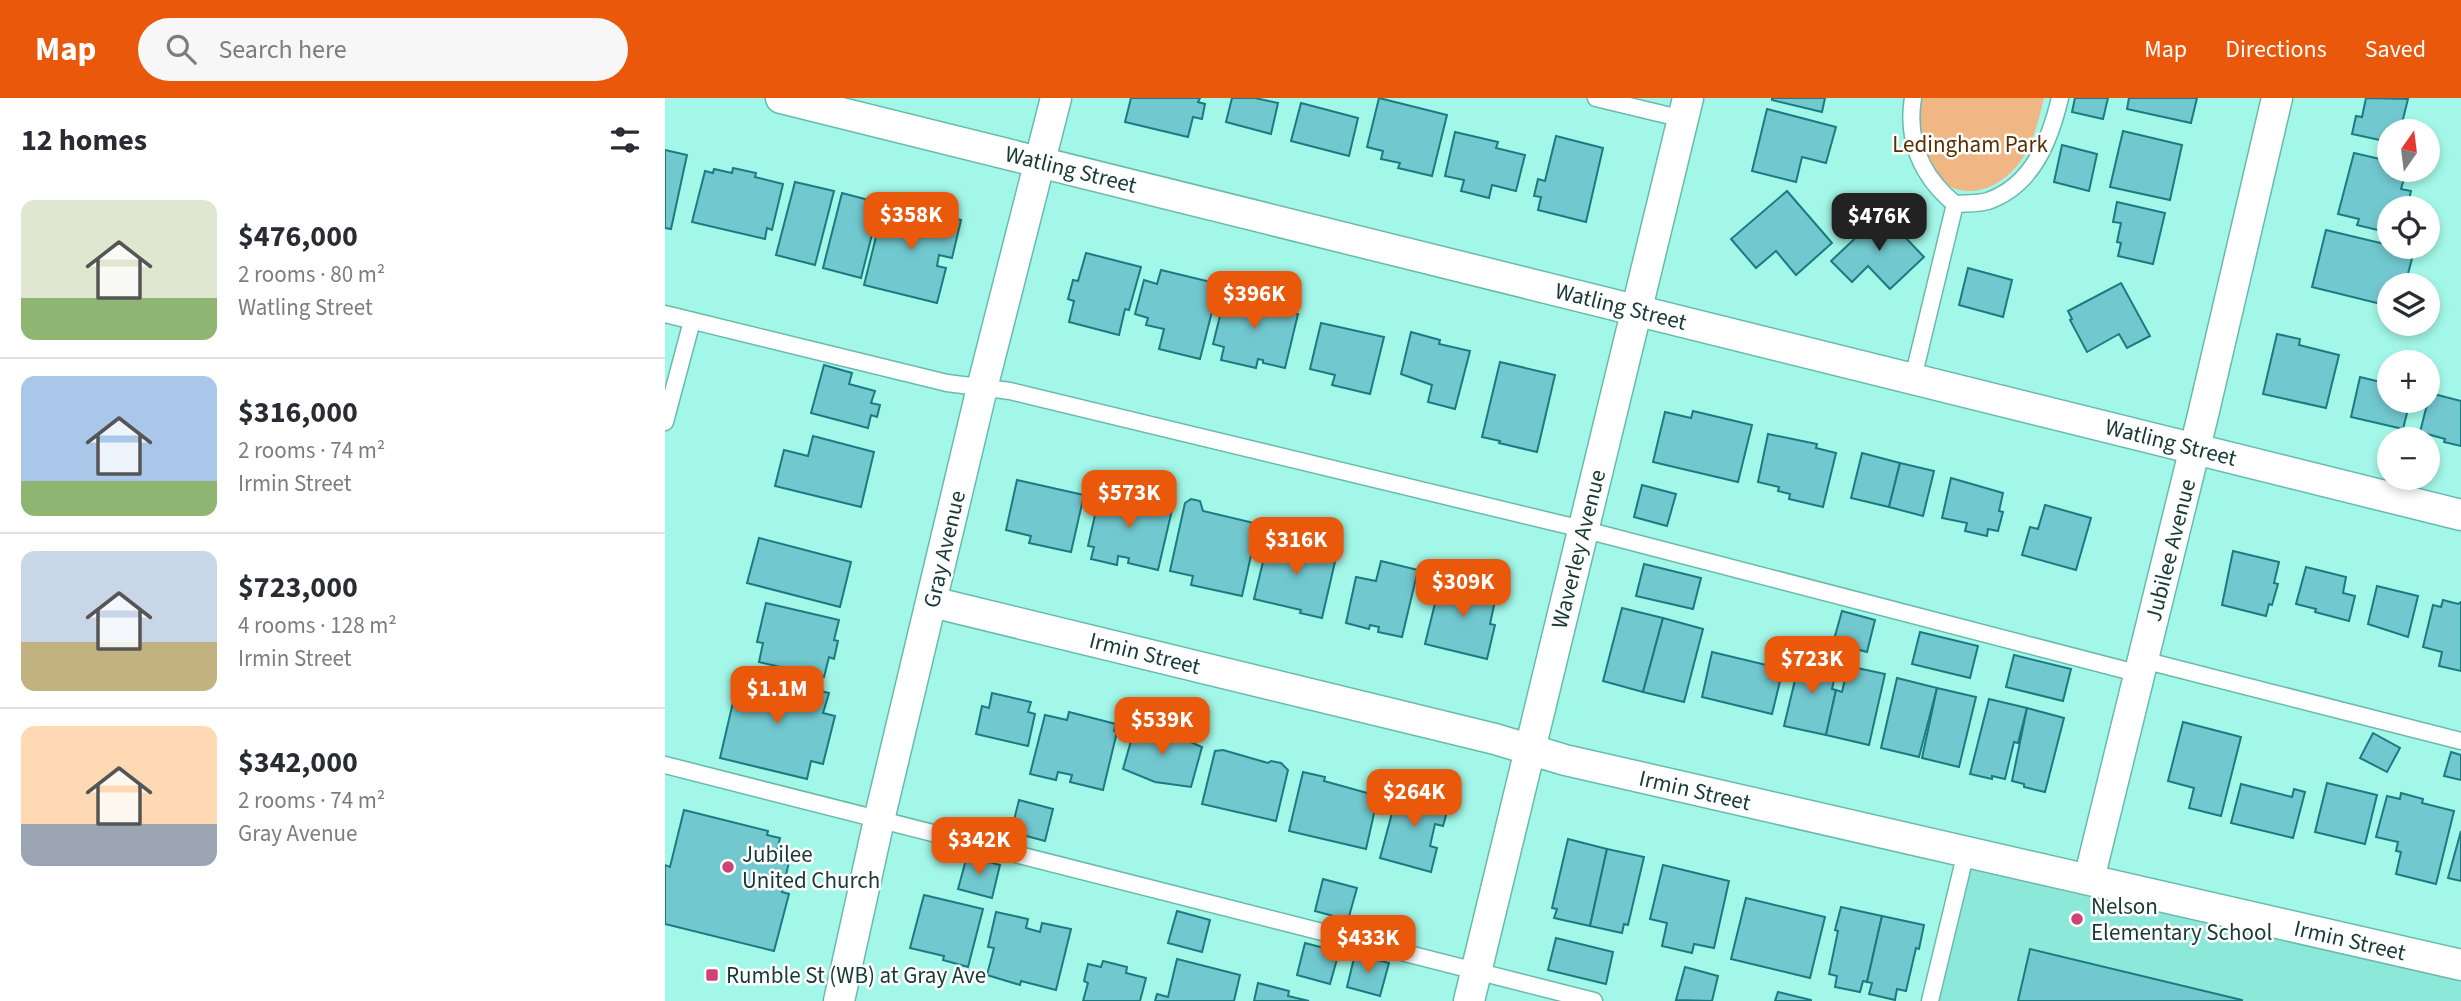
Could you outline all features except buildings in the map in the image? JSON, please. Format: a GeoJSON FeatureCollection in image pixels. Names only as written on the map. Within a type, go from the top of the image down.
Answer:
{"type":"FeatureCollection","features":[{"type":"Feature","properties":{"kind":"street","name":"Watling Street"},"geometry":{"type":"LineString","coordinates":[[781,98],[2461,514]]}},
{"type":"Feature","properties":{"kind":"street","name":"Gray Avenue"},"geometry":{"type":"LineString","coordinates":[[839,1001],[879,820],[982,388],[1056,98]]}},
{"type":"Feature","properties":{"kind":"street","name":"Jubilee Avenue"},"geometry":{"type":"LineString","coordinates":[[2089,879],[2195,448],[2277,98]]}},
{"type":"Feature","properties":{"kind":"street","name":"Waverley Avenue"},"geometry":{"type":"LineString","coordinates":[[1469,1001],[1686,108]]}},
{"type":"Feature","properties":{"kind":"street","name":"Irmin Street"},"geometry":{"type":"LineString","coordinates":[[932,602],[1495,739],[1565,760],[2461,965]]}},
{"type":"Feature","properties":{"kind":"lane"},"geometry":{"type":"LineString","coordinates":[[1596,98],[1686,108]]}},
{"type":"Feature","properties":{"kind":"lane"},"geometry":{"type":"LineString","coordinates":[[1913,98],[1911,112],[1914,138],[1921,166],[1938,190],[1955,204],[1987,201],[2014,187],[2038,161],[2052,132],[2060,98]]}},
{"type":"Feature","properties":{"kind":"lane"},"geometry":{"type":"LineString","coordinates":[[1913,379],[1955,204]]}},
{"type":"Feature","properties":{"kind":"lane"},"geometry":{"type":"LineString","coordinates":[[665,314],[947,383],[1010,391],[2141,667],[2461,741]]}},
{"type":"Feature","properties":{"kind":"lane"},"geometry":{"type":"LineString","coordinates":[[665,422],[692,321]]}},
{"type":"Feature","properties":{"kind":"lane"},"geometry":{"type":"LineString","coordinates":[[665,765],[1594,1001]]}},
{"type":"Feature","properties":{"kind":"lane"},"geometry":{"type":"LineString","coordinates":[[1930,1001],[1966,852]]}},
{"type":"Feature","properties":{"kind":"shaded area","name":"Nelson Elementary School"},"geometry":{"type":"Polygon","coordinates":[[[1962,865],[2461,978],[2461,1001],[1930,1001],[1962,865]]]}},
{"type":"Feature","properties":{"kind":"green space","name":"Ledingham Park"},"geometry":{"type":"Polygon","coordinates":[[[1917,98],[2044,98],[2034,134],[2015,168],[2002,180],[1974,191],[1948,185],[1937,177],[1927,164],[1918,129],[1917,98]]]}},
{"type":"Feature","properties":{"kind":"place","name":"Jubilee United Church"},"geometry":{"type":"Point","coordinates":[728,867]}},
{"type":"Feature","properties":{"kind":"place","name":"Nelson Elementary School"},"geometry":{"type":"Point","coordinates":[2077,919]}},
{"type":"Feature","properties":{"kind":"place","name":"Rumble St (WB) at Gray Ave"},"geometry":{"type":"Point","coordinates":[712,975]}}]}
